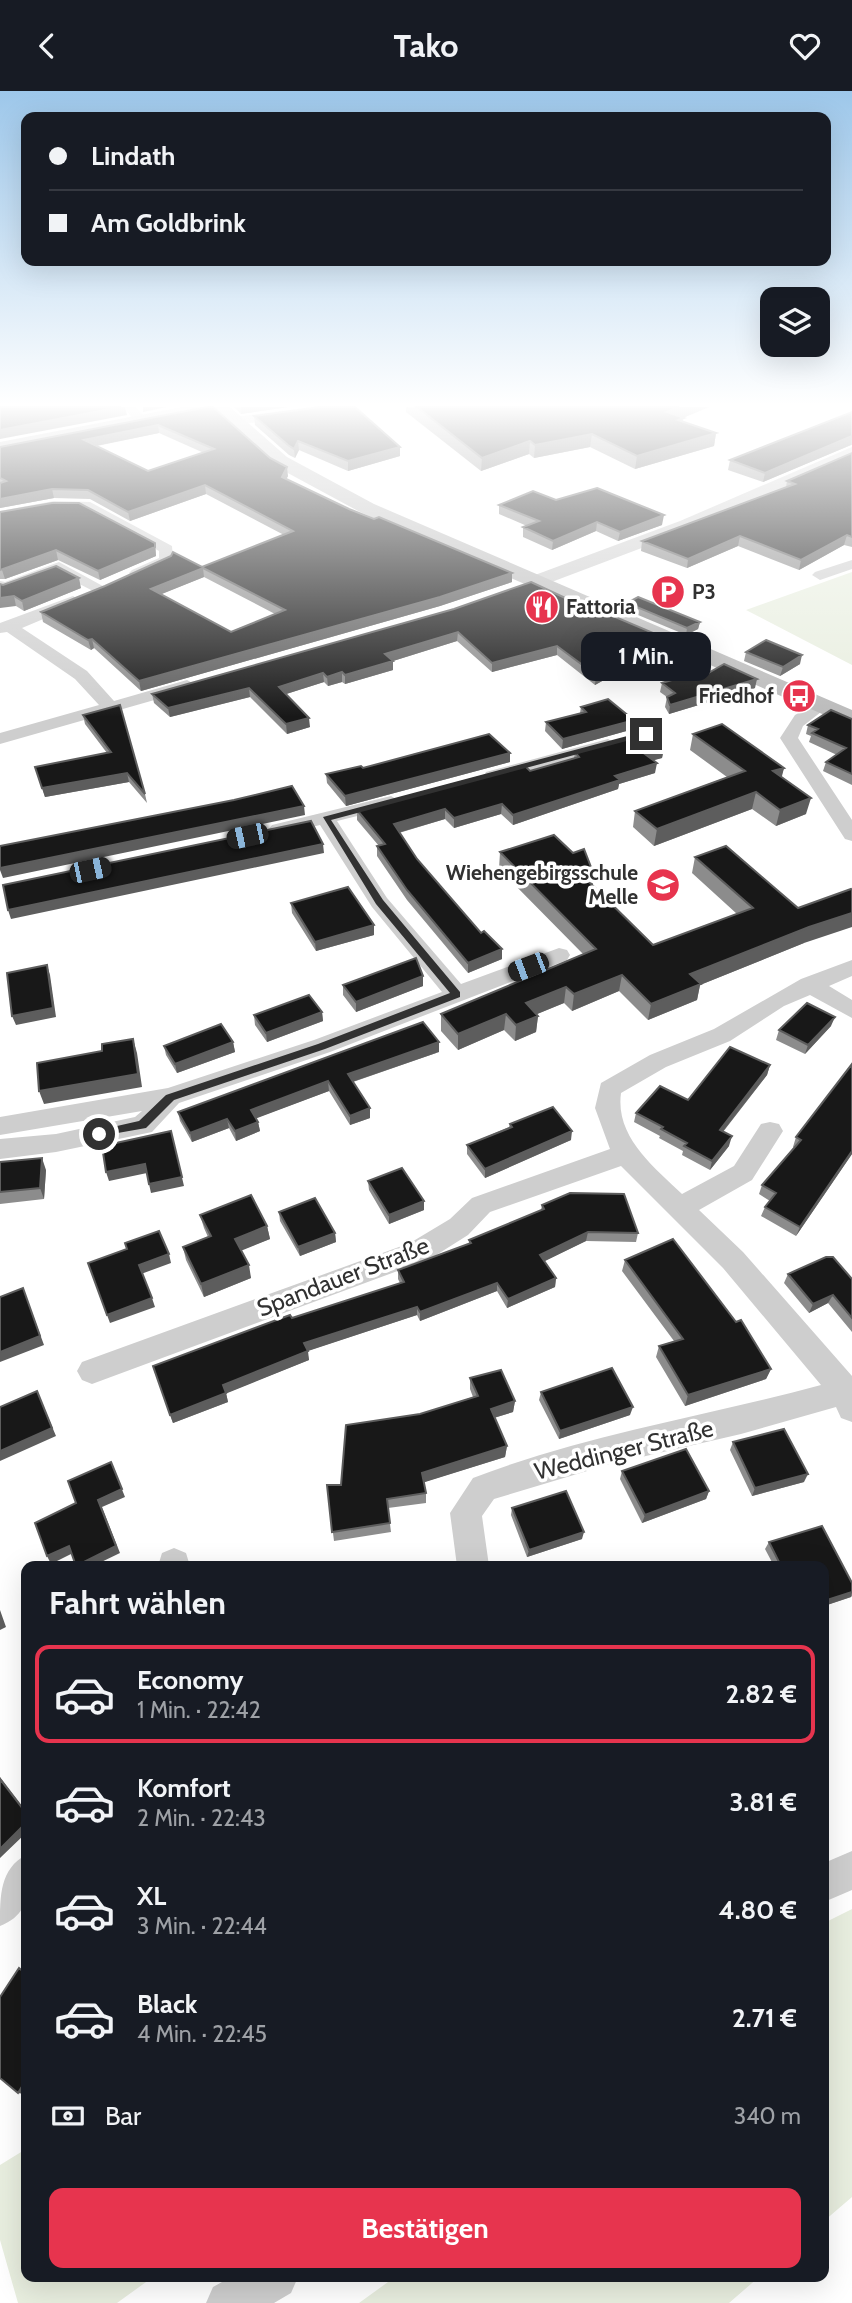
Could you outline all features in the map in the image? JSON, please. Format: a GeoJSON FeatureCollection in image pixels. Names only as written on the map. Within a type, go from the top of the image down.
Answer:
{"type":"FeatureCollection","features":[{"type":"Feature","properties":{"kind":"main road"},"geometry":{"type":"LineString","coordinates":[[371,510],[523,587],[852,719]]}},
{"type":"Feature","properties":{"kind":"street"},"geometry":{"type":"LineString","coordinates":[[0,515],[26,510]]}},
{"type":"Feature","properties":{"kind":"street"},"geometry":{"type":"LineString","coordinates":[[6,628],[102,590],[166,560],[167,549],[95,510]]}},
{"type":"Feature","properties":{"kind":"street"},"geometry":{"type":"LineString","coordinates":[[523,587],[720,510]]}},
{"type":"Feature","properties":{"kind":"street"},"geometry":{"type":"LineString","coordinates":[[820,575],[852,564]]}},
{"type":"Feature","properties":{"kind":"street"},"geometry":{"type":"LineString","coordinates":[[0,586],[6,587],[59,567],[102,590]]}},
{"type":"Feature","properties":{"kind":"street"},"geometry":{"type":"LineString","coordinates":[[6,628],[80,675],[110,707]]}},
{"type":"Feature","properties":{"kind":"street"},"geometry":{"type":"LineString","coordinates":[[0,739],[200,681]]}},
{"type":"Feature","properties":{"kind":"street"},"geometry":{"type":"LineString","coordinates":[[821,705],[798,719],[791,727],[789,738],[852,835]]}},
{"type":"Feature","properties":{"kind":"street"},"geometry":{"type":"LineString","coordinates":[[478,779],[621,741]]}},
{"type":"Feature","properties":{"kind":"street"},"geometry":{"type":"LineString","coordinates":[[259,834],[415,796]]}},
{"type":"Feature","properties":{"kind":"street"},"geometry":{"type":"LineString","coordinates":[[326,819],[379,902],[457,995]]}},
{"type":"Feature","properties":{"kind":"street"},"geometry":{"type":"LineString","coordinates":[[0,1126],[170,1097],[322,1046],[559,955]]}},
{"type":"Feature","properties":{"kind":"street"},"geometry":{"type":"LineString","coordinates":[[850,1397],[733,1260],[625,1154],[607,1108],[610,1089],[658,1061],[723,1035],[776,1001],[852,967]]}},
{"type":"Feature","properties":{"kind":"street"},"geometry":{"type":"LineString","coordinates":[[809,984],[852,1010]]}},
{"type":"Feature","properties":{"kind":"street"},"geometry":{"type":"LineString","coordinates":[[0,1149],[56,1143],[143,1125],[170,1097]]}},
{"type":"Feature","properties":{"kind":"street"},"geometry":{"type":"LineString","coordinates":[[681,1207],[743,1173],[770,1131]]}},
{"type":"Feature","properties":{"kind":"street","name":"Spandauer Straße"},"geometry":{"type":"LineString","coordinates":[[92,1371],[420,1251],[459,1227],[481,1205],[625,1154]]}},
{"type":"Feature","properties":{"kind":"street","name":"Weddinger Straße"},"geometry":{"type":"LineString","coordinates":[[472,1561],[466,1513],[485,1487],[607,1451],[850,1397]]}},
{"type":"Feature","properties":{"kind":"street"},"geometry":{"type":"LineString","coordinates":[[829,1881],[852,1870]]}},
{"type":"Feature","properties":{"kind":"street"},"geometry":{"type":"LineString","coordinates":[[0,1906],[21,1880]]}},
{"type":"Feature","properties":{"kind":"street"},"geometry":{"type":"LineString","coordinates":[[229,2303],[266,2282]]}},
{"type":"Feature","properties":{"kind":"green space"},"geometry":{"type":"Polygon","coordinates":[[[852,572],[852,665],[746,610],[852,572]]]}},
{"type":"Feature","properties":{"kind":"green space"},"geometry":{"type":"Polygon","coordinates":[[[852,1909],[852,2197],[829,2217],[829,1920],[852,1909]]]}},
{"type":"Feature","properties":{"kind":"green space"},"geometry":{"type":"Polygon","coordinates":[[[21,2152],[21,2282],[146,2282],[117,2303],[18,2303],[0,2240],[0,2165],[21,2152]]]}},
{"type":"Feature","properties":{"kind":"green space"},"geometry":{"type":"Polygon","coordinates":[[[388,2282],[753,2282],[729,2303],[359,2303],[388,2282]]]}},
{"type":"Feature","properties":{"kind":"building"},"geometry":{"type":"Polygon","coordinates":[[[93,510],[155,543],[155,547],[98,571],[56,550],[0,570],[0,512],[93,510]]]}},
{"type":"Feature","properties":{"kind":"building"},"geometry":{"type":"Polygon","coordinates":[[[253,510],[352,510],[374,519],[379,517],[512,573],[440,597],[139,681],[92,639],[88,640],[41,612],[171,556],[173,552],[202,567],[293,531],[253,510]],[[203,568],[151,589],[231,632],[285,610],[203,568]]]}},
{"type":"Feature","properties":{"kind":"building"},"geometry":{"type":"Polygon","coordinates":[[[512,510],[652,510],[664,515],[620,532],[597,522],[553,541],[523,527],[539,521],[512,510]]]}},
{"type":"Feature","properties":{"kind":"building"},"geometry":{"type":"Polygon","coordinates":[[[725,510],[852,510],[852,537],[847,535],[801,560],[740,536],[688,559],[642,541],[725,510]]]}},
{"type":"Feature","properties":{"kind":"building"},"geometry":{"type":"Polygon","coordinates":[[[56,566],[79,578],[22,601],[14,596],[0,598],[0,584],[56,566]]]}},
{"type":"Feature","properties":{"kind":"building"},"geometry":{"type":"Polygon","coordinates":[[[531,582],[593,611],[606,613],[665,638],[596,675],[557,646],[492,663],[458,632],[385,654],[393,661],[345,675],[342,672],[327,677],[323,673],[279,687],[309,718],[286,724],[249,688],[168,708],[152,694],[454,609],[531,582]]]}},
{"type":"Feature","properties":{"kind":"building"},"geometry":{"type":"Polygon","coordinates":[[[638,597],[700,622],[687,628],[627,603],[638,597]]]}},
{"type":"Feature","properties":{"kind":"building"},"geometry":{"type":"Polygon","coordinates":[[[766,640],[802,655],[783,667],[746,652],[766,640]]]}},
{"type":"Feature","properties":{"kind":"building"},"geometry":{"type":"Polygon","coordinates":[[[724,664],[757,679],[670,705],[667,697],[675,693],[662,683],[688,675],[696,680],[724,664]]]}},
{"type":"Feature","properties":{"kind":"building"},"geometry":{"type":"Polygon","coordinates":[[[608,699],[630,717],[628,718],[631,721],[563,739],[546,722],[586,712],[581,707],[608,699]]]}},
{"type":"Feature","properties":{"kind":"building"},"geometry":{"type":"Polygon","coordinates":[[[120,705],[145,794],[127,773],[42,788],[35,767],[111,752],[83,715],[120,705]]]}},
{"type":"Feature","properties":{"kind":"building"},"geometry":{"type":"Polygon","coordinates":[[[831,710],[852,719],[852,774],[826,762],[846,748],[812,733],[818,729],[808,725],[831,710]]]}},
{"type":"Feature","properties":{"kind":"building"},"geometry":{"type":"Polygon","coordinates":[[[722,724],[784,768],[773,771],[811,798],[780,810],[756,792],[657,829],[635,811],[745,771],[693,734],[722,724]]]}},
{"type":"Feature","properties":{"kind":"building"},"geometry":{"type":"Polygon","coordinates":[[[646,733],[664,748],[645,754],[657,763],[615,776],[620,780],[513,815],[502,804],[454,818],[445,809],[394,824],[417,859],[481,933],[484,931],[502,949],[468,963],[407,890],[377,846],[385,844],[357,810],[524,765],[530,771],[579,757],[575,752],[646,733]]]}},
{"type":"Feature","properties":{"kind":"building"},"geometry":{"type":"Polygon","coordinates":[[[489,734],[510,753],[345,796],[326,774],[361,766],[363,768],[489,734]]]}},
{"type":"Feature","properties":{"kind":"building"},"geometry":{"type":"Polygon","coordinates":[[[292,786],[304,806],[0,868],[0,846],[292,786]]]}},
{"type":"Feature","properties":{"kind":"building"},"geometry":{"type":"Polygon","coordinates":[[[311,821],[323,844],[8,910],[3,885],[311,821]]]}},
{"type":"Feature","properties":{"kind":"building"},"geometry":{"type":"Polygon","coordinates":[[[554,835],[573,853],[584,849],[594,875],[585,878],[653,945],[753,908],[695,857],[726,846],[798,908],[851,889],[852,913],[690,974],[701,984],[651,1004],[622,975],[574,994],[566,987],[526,1003],[538,1016],[516,1025],[506,1014],[458,1034],[441,1014],[596,949],[500,852],[554,835]]]}},
{"type":"Feature","properties":{"kind":"building"},"geometry":{"type":"Polygon","coordinates":[[[348,887],[374,925],[315,942],[291,903],[348,887]]]}},
{"type":"Feature","properties":{"kind":"building"},"geometry":{"type":"Polygon","coordinates":[[[416,958],[423,976],[356,1002],[343,985],[416,958]]]}},
{"type":"Feature","properties":{"kind":"building"},"geometry":{"type":"Polygon","coordinates":[[[47,965],[53,1008],[12,1016],[7,973],[47,965]]]}},
{"type":"Feature","properties":{"kind":"building"},"geometry":{"type":"Polygon","coordinates":[[[309,995],[322,1012],[266,1033],[254,1015],[309,995]]]}},
{"type":"Feature","properties":{"kind":"building"},"geometry":{"type":"Polygon","coordinates":[[[807,1003],[835,1017],[808,1045],[779,1030],[807,1003]]]}},
{"type":"Feature","properties":{"kind":"building"},"geometry":{"type":"Polygon","coordinates":[[[423,1022],[439,1042],[348,1074],[370,1108],[350,1116],[328,1081],[251,1110],[258,1122],[235,1131],[227,1119],[190,1133],[178,1112],[423,1022]]]}},
{"type":"Feature","properties":{"kind":"building"},"geometry":{"type":"Polygon","coordinates":[[[221,1024],[233,1042],[175,1064],[164,1046],[221,1024]]]}},
{"type":"Feature","properties":{"kind":"building"},"geometry":{"type":"Polygon","coordinates":[[[133,1039],[138,1074],[39,1091],[37,1063],[102,1051],[102,1044],[133,1039]]]}},
{"type":"Feature","properties":{"kind":"building"},"geometry":{"type":"Polygon","coordinates":[[[730,1047],[770,1065],[720,1130],[732,1136],[712,1161],[684,1146],[687,1143],[661,1129],[663,1127],[636,1113],[660,1086],[688,1100],[730,1047]]]}},
{"type":"Feature","properties":{"kind":"building"},"geometry":{"type":"Polygon","coordinates":[[[852,1064],[852,1151],[800,1227],[765,1207],[776,1193],[762,1185],[801,1140],[796,1137],[852,1064]]]}},
{"type":"Feature","properties":{"kind":"building"},"geometry":{"type":"Polygon","coordinates":[[[553,1107],[572,1131],[485,1169],[467,1145],[512,1127],[510,1124],[553,1107]]]}},
{"type":"Feature","properties":{"kind":"building"},"geometry":{"type":"Polygon","coordinates":[[[171,1131],[182,1177],[149,1184],[145,1164],[106,1172],[102,1146],[171,1131]]]}},
{"type":"Feature","properties":{"kind":"building"},"geometry":{"type":"Polygon","coordinates":[[[42,1158],[40,1188],[0,1192],[0,1162],[42,1158]]]}},
{"type":"Feature","properties":{"kind":"building"},"geometry":{"type":"Polygon","coordinates":[[[402,1168],[424,1201],[389,1215],[368,1181],[402,1168]]]}},
{"type":"Feature","properties":{"kind":"building"},"geometry":{"type":"Polygon","coordinates":[[[570,1193],[624,1194],[638,1233],[588,1232],[540,1255],[556,1278],[508,1299],[497,1283],[420,1312],[417,1307],[304,1343],[308,1351],[223,1385],[226,1393],[170,1415],[153,1366],[290,1315],[292,1318],[404,1282],[398,1270],[471,1243],[469,1240],[544,1209],[542,1205],[570,1193]]]}},
{"type":"Feature","properties":{"kind":"building"},"geometry":{"type":"Polygon","coordinates":[[[251,1195],[267,1226],[235,1239],[249,1265],[201,1284],[183,1247],[211,1236],[200,1215],[251,1195]]]}},
{"type":"Feature","properties":{"kind":"building"},"geometry":{"type":"Polygon","coordinates":[[[315,1198],[335,1233],[298,1247],[279,1212],[315,1198]]]}},
{"type":"Feature","properties":{"kind":"building"},"geometry":{"type":"Polygon","coordinates":[[[159,1231],[169,1254],[139,1265],[152,1298],[107,1315],[88,1263],[127,1249],[125,1243],[159,1231]]]}},
{"type":"Feature","properties":{"kind":"building"},"geometry":{"type":"Polygon","coordinates":[[[673,1239],[736,1322],[741,1320],[771,1369],[688,1395],[659,1346],[683,1339],[625,1260],[673,1239]]]}},
{"type":"Feature","properties":{"kind":"building"},"geometry":{"type":"Polygon","coordinates":[[[826,1257],[833,1257],[852,1279],[852,1318],[833,1295],[813,1304],[788,1274],[826,1257]]]}},
{"type":"Feature","properties":{"kind":"building"},"geometry":{"type":"Polygon","coordinates":[[[23,1288],[40,1336],[0,1352],[0,1297],[23,1288]]]}},
{"type":"Feature","properties":{"kind":"building"},"geometry":{"type":"Polygon","coordinates":[[[612,1368],[633,1407],[560,1431],[541,1392],[612,1368]]]}},
{"type":"Feature","properties":{"kind":"building"},"geometry":{"type":"Polygon","coordinates":[[[501,1370],[515,1401],[491,1409],[507,1446],[422,1473],[426,1493],[387,1499],[390,1523],[332,1532],[327,1485],[341,1485],[346,1425],[420,1414],[478,1396],[470,1378],[501,1370]]]}},
{"type":"Feature","properties":{"kind":"building"},"geometry":{"type":"Polygon","coordinates":[[[37,1391],[52,1428],[0,1451],[0,1407],[37,1391]]]}},
{"type":"Feature","properties":{"kind":"building"},"geometry":{"type":"Polygon","coordinates":[[[784,1429],[808,1474],[755,1488],[733,1442],[784,1429]]]}},
{"type":"Feature","properties":{"kind":"building"},"geometry":{"type":"Polygon","coordinates":[[[686,1449],[709,1491],[645,1515],[622,1471],[686,1449]]]}},
{"type":"Feature","properties":{"kind":"building"},"geometry":{"type":"Polygon","coordinates":[[[111,1462],[122,1489],[98,1500],[116,1546],[86,1561],[74,1561],[69,1546],[47,1556],[35,1523],[76,1503],[68,1481],[111,1462]]]}},
{"type":"Feature","properties":{"kind":"building"},"geometry":{"type":"Polygon","coordinates":[[[566,1491],[584,1532],[529,1550],[512,1508],[566,1491]]]}},
{"type":"Feature","properties":{"kind":"building"},"geometry":{"type":"Polygon","coordinates":[[[822,1526],[852,1583],[852,1592],[829,1599],[829,1561],[778,1561],[769,1542],[822,1526]]]}},
{"type":"Feature","properties":{"kind":"building"},"geometry":{"type":"Polygon","coordinates":[[[0,1779],[21,1806],[21,1828],[0,1849],[0,1779]]]}},
{"type":"Feature","properties":{"kind":"building"},"geometry":{"type":"Polygon","coordinates":[[[19,1968],[21,2088],[18,2093],[0,2078],[0,1997],[19,1968]]]}},
{"type":"Feature","properties":{"kind":"place","name":"P3"},"geometry":{"type":"Point","coordinates":[668,592]}},
{"type":"Feature","properties":{"kind":"place","name":"Fattoria"},"geometry":{"type":"Point","coordinates":[542,607]}},
{"type":"Feature","properties":{"kind":"place","name":"Friedhof"},"geometry":{"type":"Point","coordinates":[799,696]}},
{"type":"Feature","properties":{"kind":"place","name":"Wiehengebirgsschule Melle"},"geometry":{"type":"Point","coordinates":[663,885]}},
{"type":"Feature","properties":{"kind":"route"},"geometry":{"type":"LineString","coordinates":[[99,1134],[143,1125],[170,1097],[322,1046],[457,995],[379,902],[326,819],[646,734]]}}]}
